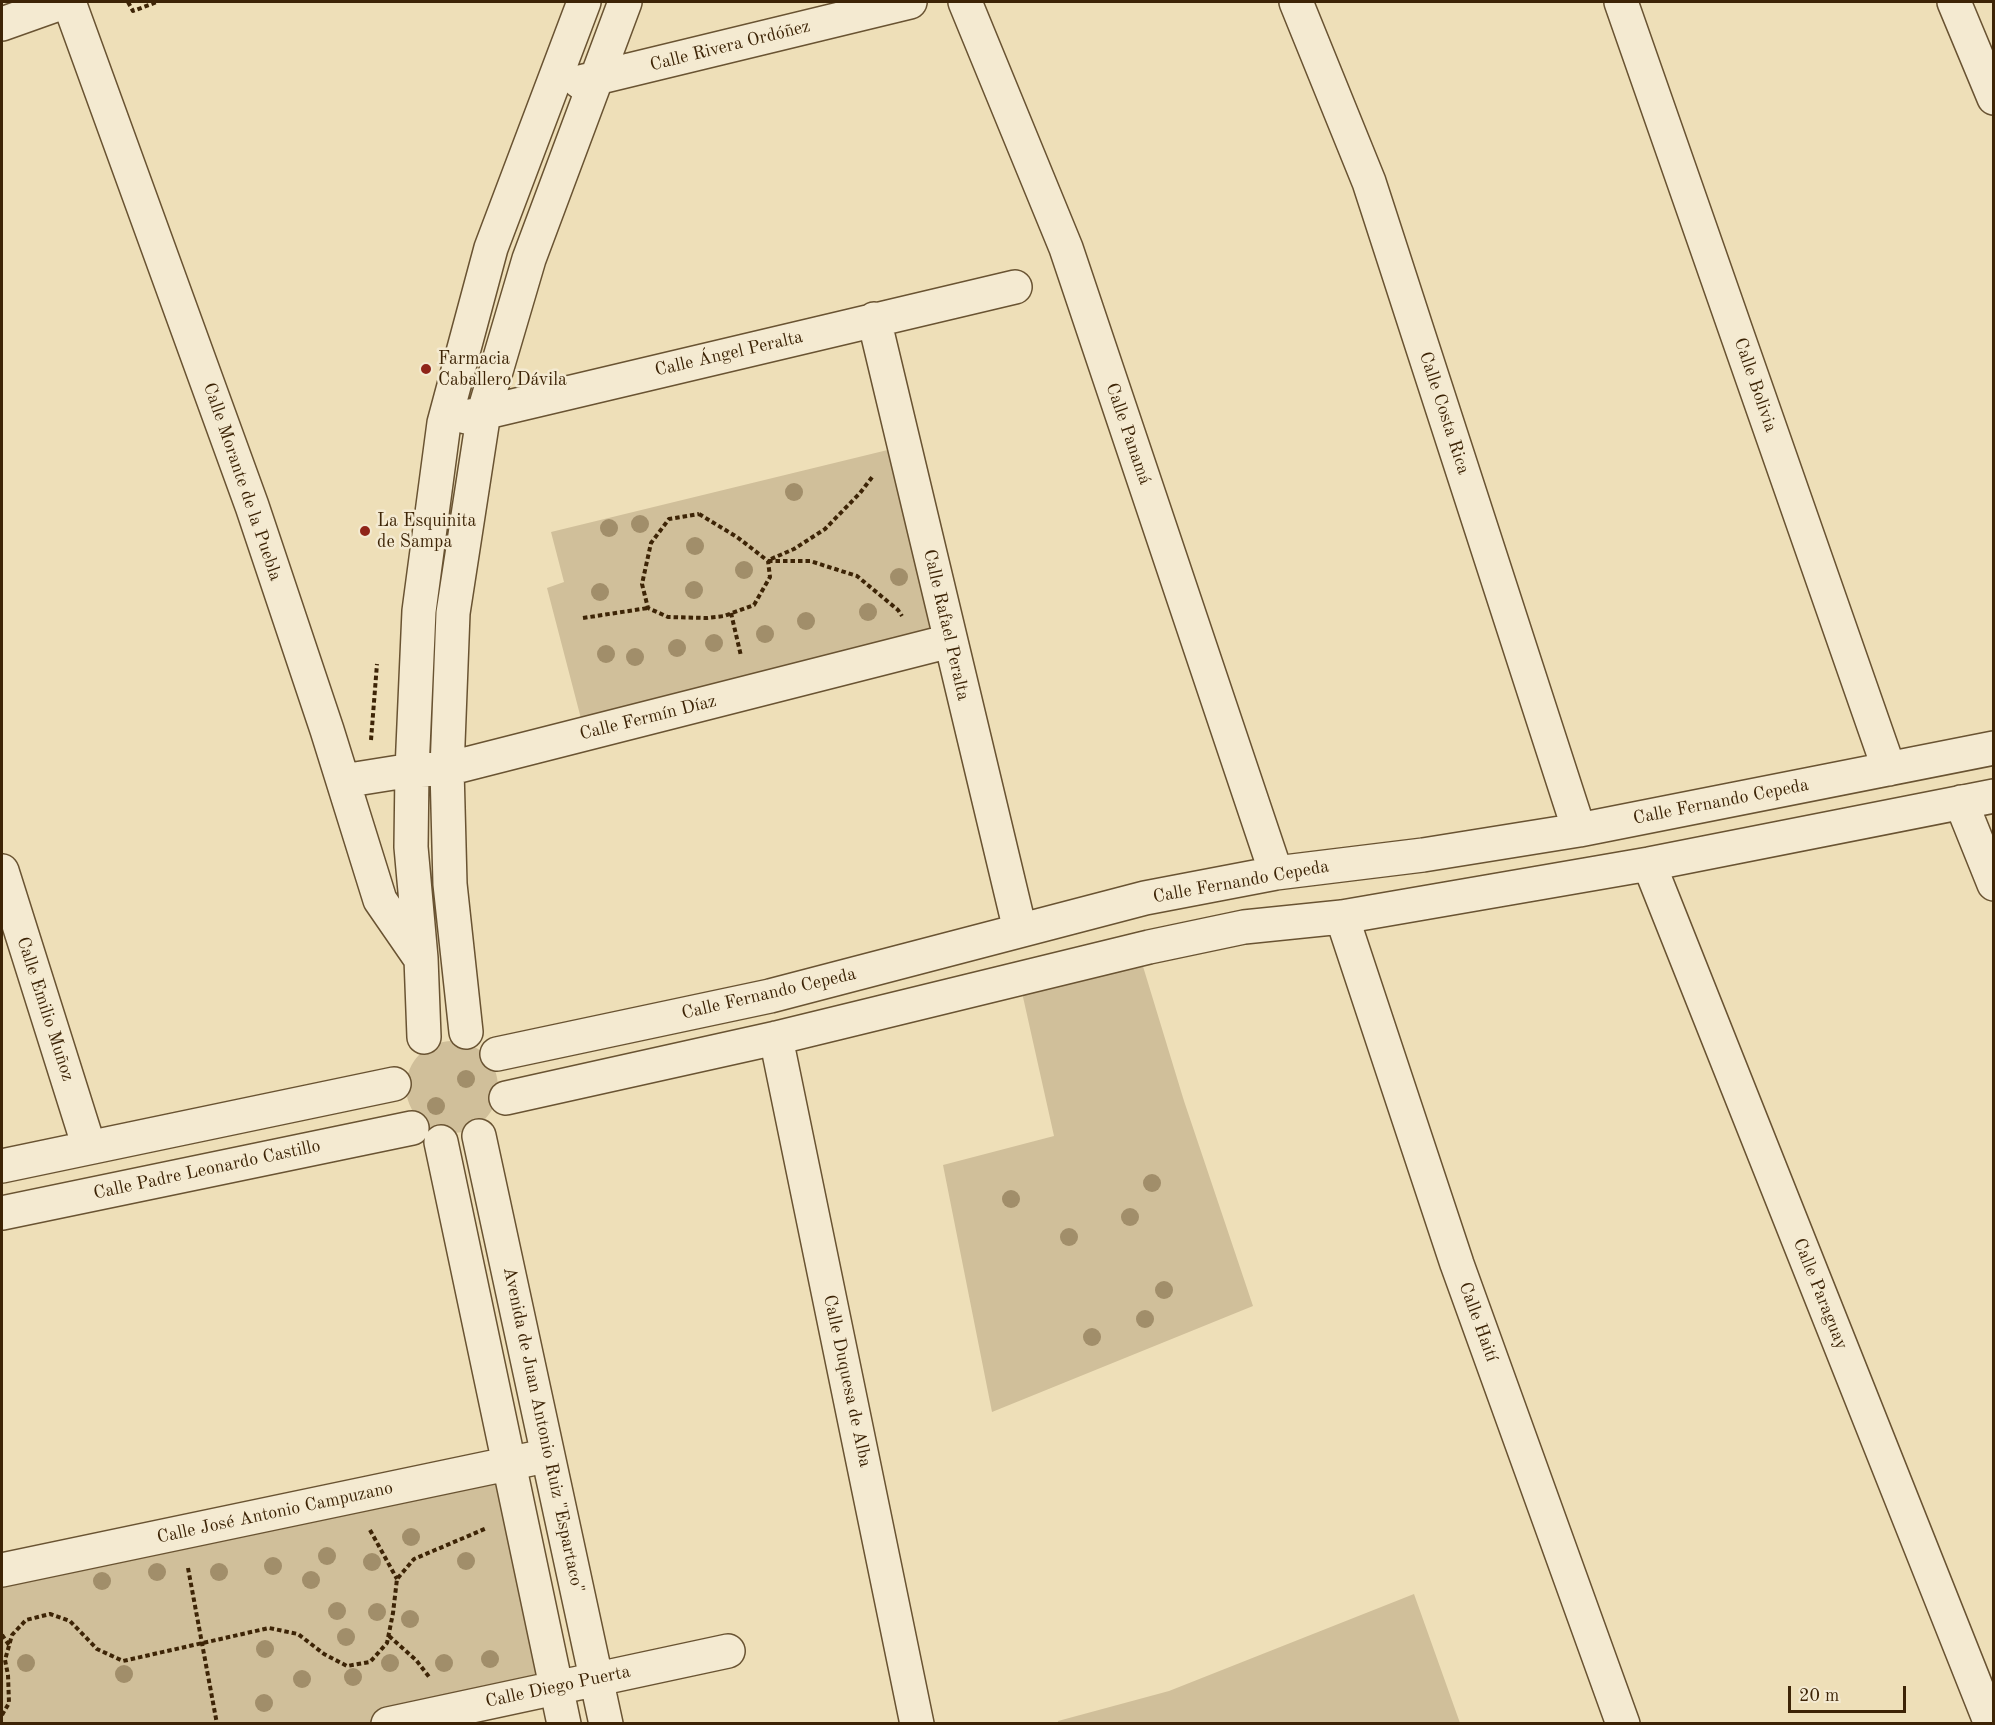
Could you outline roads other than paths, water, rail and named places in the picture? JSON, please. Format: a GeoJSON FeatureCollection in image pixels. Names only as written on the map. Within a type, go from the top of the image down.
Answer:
{"type":"FeatureCollection","features":[{"type":"Feature","properties":{"kind":"street"},"geometry":{"type":"LineString","coordinates":[[2,24],[64,2]]}},
{"type":"Feature","properties":{"kind":"street","name":"Calle Morante de la Puebla"},"geometry":{"type":"LineString","coordinates":[[69,2],[252,506],[380,900],[421,958]]}},
{"type":"Feature","properties":{"kind":"street"},"geometry":{"type":"LineString","coordinates":[[424,1037],[421,958],[411,847],[412,770],[419,611],[444,423],[491,248],[585,2]]}},
{"type":"Feature","properties":{"kind":"street"},"geometry":{"type":"LineString","coordinates":[[466,1032],[450,884],[447,769],[453,614],[484,412],[529,259],[626,2]]}},
{"type":"Feature","properties":{"kind":"street","name":"Calle Rivera Ordóñez"},"geometry":{"type":"LineString","coordinates":[[550,89],[910,2]]}},
{"type":"Feature","properties":{"kind":"street","name":"Calle Panamá"},"geometry":{"type":"LineString","coordinates":[[965,2],[1066,248],[1276,873]]}},
{"type":"Feature","properties":{"kind":"street","name":"Calle Costa Rica"},"geometry":{"type":"LineString","coordinates":[[1296,2],[1369,182],[1579,830]]}},
{"type":"Feature","properties":{"kind":"street","name":"Calle Bolivia"},"geometry":{"type":"LineString","coordinates":[[1621,2],[1889,769]]}},
{"type":"Feature","properties":{"kind":"street"},"geometry":{"type":"LineString","coordinates":[[1954,2],[1994,98]]}},
{"type":"Feature","properties":{"kind":"street","name":"Calle Ángel Peralta"},"geometry":{"type":"LineString","coordinates":[[444,423],[1015,287]]}},
{"type":"Feature","properties":{"kind":"street","name":"Calle Rafael Peralta"},"geometry":{"type":"LineString","coordinates":[[874,319],[904,446],[936,644],[1020,930]]}},
{"type":"Feature","properties":{"kind":"street","name":"Calle Fermín Díaz"},"geometry":{"type":"LineString","coordinates":[[343,781],[412,770],[447,769],[936,644]]}},
{"type":"Feature","properties":{"kind":"street","name":"Calle Fernando Cepeda"},"geometry":{"type":"LineString","coordinates":[[497,1054],[770,996],[1145,898],[1276,873],[1423,855],[1579,830],[1994,747]]}},
{"type":"Feature","properties":{"kind":"street"},"geometry":{"type":"LineString","coordinates":[[506,1098],[776,1038],[1149,947],[1244,927],[1342,917],[1649,864],[1994,795]]}},
{"type":"Feature","properties":{"kind":"street"},"geometry":{"type":"LineString","coordinates":[[1962,802],[1994,884]]}},
{"type":"Feature","properties":{"kind":"street","name":"Calle Paraguay"},"geometry":{"type":"LineString","coordinates":[[1649,864],[1991,1724]]}},
{"type":"Feature","properties":{"kind":"street","name":"Calle Emilio Muñoz"},"geometry":{"type":"LineString","coordinates":[[2,871],[89,1147]]}},
{"type":"Feature","properties":{"kind":"street","name":"Calle Haití"},"geometry":{"type":"LineString","coordinates":[[1342,917],[1457,1264],[1623,1724]]}},
{"type":"Feature","properties":{"kind":"street"},"geometry":{"type":"LineString","coordinates":[[445,1030],[466,1032],[484,1041],[497,1054],[506,1075],[506,1098],[496,1120],[479,1136],[461,1142],[441,1142],[426,1137],[412,1128],[398,1108],[394,1084],[398,1065],[409,1048],[424,1037],[445,1030]]}},
{"type":"Feature","properties":{"kind":"street","name":"Calle Duquesa de Alba"},"geometry":{"type":"LineString","coordinates":[[776,1038],[917,1724]]}},
{"type":"Feature","properties":{"kind":"street"},"geometry":{"type":"LineString","coordinates":[[2,1166],[394,1084]]}},
{"type":"Feature","properties":{"kind":"street","name":"Calle Padre Leonardo Castillo"},"geometry":{"type":"LineString","coordinates":[[2,1213],[412,1128]]}},
{"type":"Feature","properties":{"kind":"street","name":"Avenida de Juan Antonio Ruiz \"Espartaco\""},"geometry":{"type":"LineString","coordinates":[[479,1136],[606,1724]]}},
{"type":"Feature","properties":{"kind":"street"},"geometry":{"type":"LineString","coordinates":[[441,1142],[511,1463],[564,1724]]}},
{"type":"Feature","properties":{"kind":"street","name":"Calle José Antonio Campuzano"},"geometry":{"type":"LineString","coordinates":[[2,1570],[548,1455]]}},
{"type":"Feature","properties":{"kind":"street","name":"Calle Diego Puerta"},"geometry":{"type":"LineString","coordinates":[[388,1724],[728,1651]]}},
{"type":"Feature","properties":{"kind":"place","name":"Farmacia Caballero Dávila"},"geometry":{"type":"Point","coordinates":[426,369]}},
{"type":"Feature","properties":{"kind":"place","name":"La Esquinita de Sampa"},"geometry":{"type":"Point","coordinates":[365,531]}}]}
